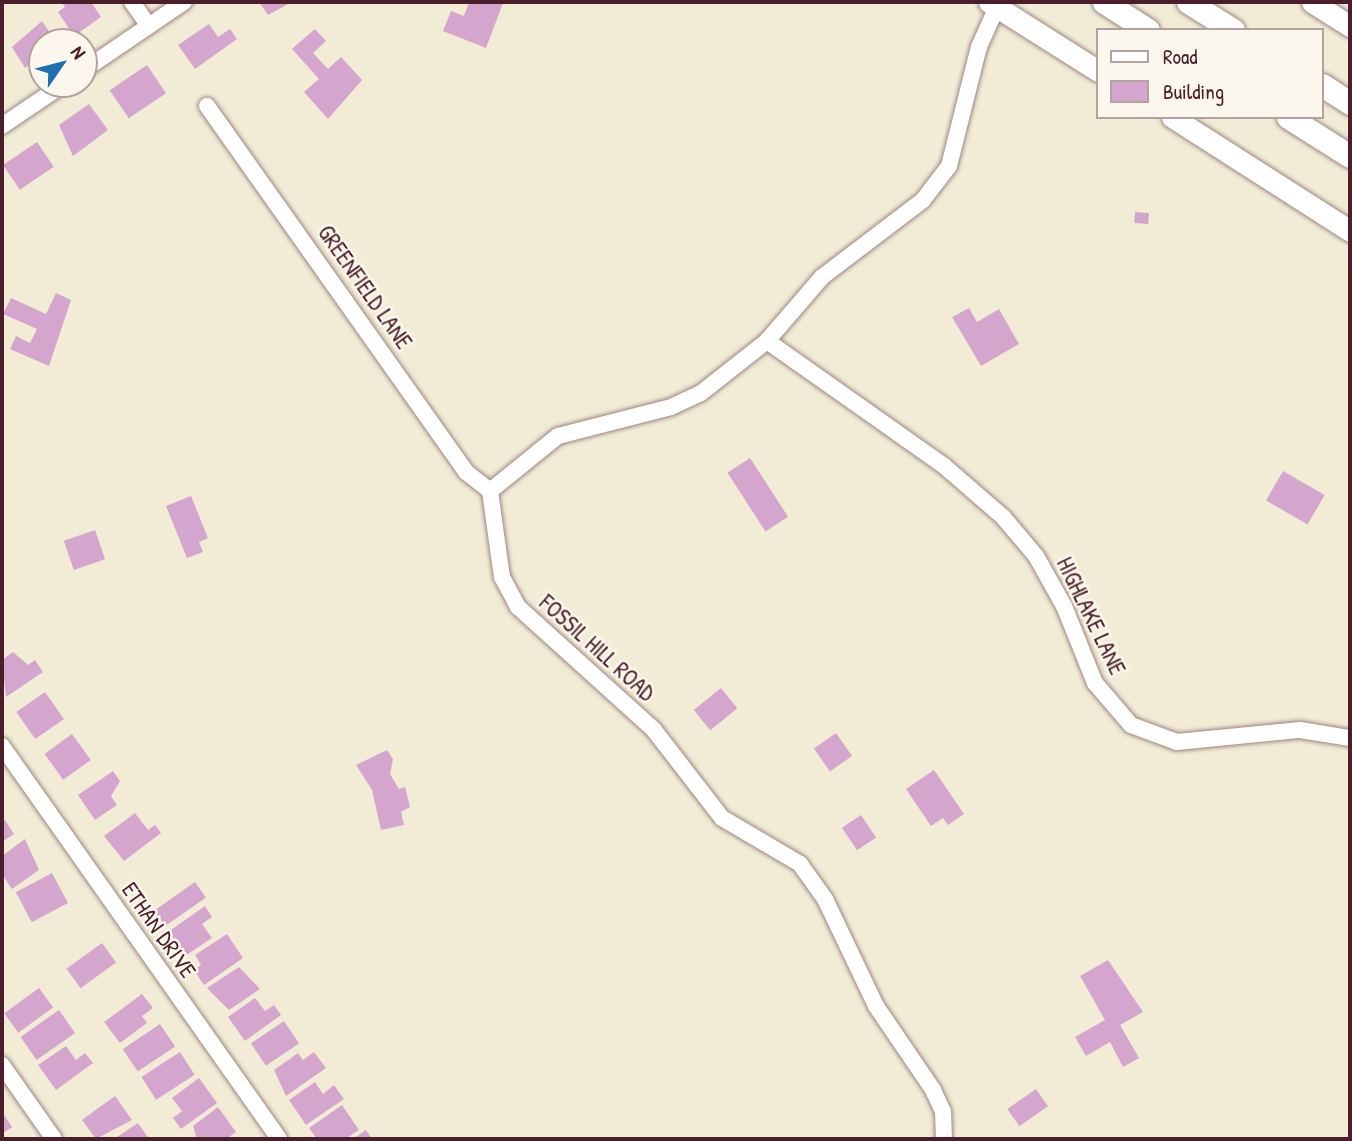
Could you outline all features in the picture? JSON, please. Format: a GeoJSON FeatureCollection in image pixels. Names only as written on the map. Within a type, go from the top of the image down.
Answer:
{"type":"FeatureCollection","features":[{"type":"Feature","properties":{"kind":"highway"},"geometry":{"type":"LineString","coordinates":[[1104,2],[1145,28]]}},
{"type":"Feature","properties":{"kind":"highway"},"geometry":{"type":"LineString","coordinates":[[1188,2],[1230,28]]}},
{"type":"Feature","properties":{"kind":"highway"},"geometry":{"type":"LineString","coordinates":[[1324,86],[1350,103]]}},
{"type":"Feature","properties":{"kind":"highway"},"geometry":{"type":"LineString","coordinates":[[1291,119],[1350,156]]}},
{"type":"Feature","properties":{"kind":"main road"},"geometry":{"type":"LineString","coordinates":[[1312,2],[1350,26]]}},
{"type":"Feature","properties":{"kind":"main road"},"geometry":{"type":"LineString","coordinates":[[995,3],[1096,70]]}},
{"type":"Feature","properties":{"kind":"main road"},"geometry":{"type":"LineString","coordinates":[[1175,119],[1350,231]]}},
{"type":"Feature","properties":{"kind":"street"},"geometry":{"type":"LineString","coordinates":[[132,2],[149,26]]}},
{"type":"Feature","properties":{"kind":"street"},"geometry":{"type":"LineString","coordinates":[[98,61],[184,2]]}},
{"type":"Feature","properties":{"kind":"street"},"geometry":{"type":"LineString","coordinates":[[490,491],[558,436],[671,407],[701,393],[767,341],[822,277],[936,186],[948,166],[968,85],[995,3]]}},
{"type":"Feature","properties":{"kind":"street"},"geometry":{"type":"LineString","coordinates":[[2,126],[43,98]]}},
{"type":"Feature","properties":{"kind":"street","name":"GREENFIELD LANE"},"geometry":{"type":"LineString","coordinates":[[207,106],[466,472],[490,491]]}},
{"type":"Feature","properties":{"kind":"street","name":"HIGHLAKE LANE"},"geometry":{"type":"LineString","coordinates":[[767,341],[943,465],[1003,517],[1036,555],[1065,606],[1095,683],[1131,725],[1177,742],[1300,730],[1350,738]]}},
{"type":"Feature","properties":{"kind":"street","name":"FOSSIL HILL ROAD"},"geometry":{"type":"LineString","coordinates":[[490,491],[502,577],[518,607],[654,730],[722,818],[800,864],[825,899],[876,1006],[933,1090],[943,1111],[944,1139]]}},
{"type":"Feature","properties":{"kind":"street","name":"ETHAN DRIVE"},"geometry":{"type":"LineString","coordinates":[[2,746],[279,1139]]}},
{"type":"Feature","properties":{"kind":"street"},"geometry":{"type":"LineString","coordinates":[[2,1065],[54,1139]]}},
{"type":"Feature","properties":{"kind":"building"},"geometry":{"type":"Polygon","coordinates":[[[61,2],[91,2],[101,17],[85,28],[69,28],[58,12],[65,7],[61,2]]]}},
{"type":"Feature","properties":{"kind":"building"},"geometry":{"type":"Polygon","coordinates":[[[259,2],[292,2],[268,15],[259,2]]]}},
{"type":"Feature","properties":{"kind":"building"},"geometry":{"type":"Polygon","coordinates":[[[469,2],[503,3],[486,48],[443,31],[451,11],[464,16],[469,2]]]}},
{"type":"Feature","properties":{"kind":"building"},"geometry":{"type":"Polygon","coordinates":[[[42,21],[47,28],[34,28],[42,21]]]}},
{"type":"Feature","properties":{"kind":"building"},"geometry":{"type":"Polygon","coordinates":[[[209,24],[218,37],[230,29],[237,39],[195,69],[178,45],[209,24]]]}},
{"type":"Feature","properties":{"kind":"building"},"geometry":{"type":"Polygon","coordinates":[[[315,29],[326,41],[313,53],[328,69],[341,57],[362,80],[328,119],[304,92],[319,79],[292,49],[315,29]]]}},
{"type":"Feature","properties":{"kind":"building"},"geometry":{"type":"Polygon","coordinates":[[[28,33],[28,66],[25,68],[12,47],[28,33]]]}},
{"type":"Feature","properties":{"kind":"building"},"geometry":{"type":"Polygon","coordinates":[[[147,65],[166,93],[129,118],[110,90],[147,65]]]}},
{"type":"Feature","properties":{"kind":"building"},"geometry":{"type":"Polygon","coordinates":[[[89,104],[108,130],[73,156],[59,125],[89,104]]]}},
{"type":"Feature","properties":{"kind":"building"},"geometry":{"type":"Polygon","coordinates":[[[37,142],[54,167],[20,190],[3,165],[37,142]]]}},
{"type":"Feature","properties":{"kind":"building"},"geometry":{"type":"Polygon","coordinates":[[[1135,212],[1149,213],[1148,224],[1134,223],[1135,212]]]}},
{"type":"Feature","properties":{"kind":"building"},"geometry":{"type":"Polygon","coordinates":[[[56,293],[71,300],[49,366],[10,349],[16,336],[30,343],[37,329],[3,314],[11,298],[46,314],[56,293]]]}},
{"type":"Feature","properties":{"kind":"building"},"geometry":{"type":"Polygon","coordinates":[[[969,308],[977,322],[999,309],[1019,344],[981,366],[952,317],[969,308]]]}},
{"type":"Feature","properties":{"kind":"building"},"geometry":{"type":"Polygon","coordinates":[[[750,458],[788,517],[765,531],[727,473],[750,458]]]}},
{"type":"Feature","properties":{"kind":"building"},"geometry":{"type":"Polygon","coordinates":[[[1283,471],[1325,495],[1308,524],[1266,500],[1283,471]]]}},
{"type":"Feature","properties":{"kind":"building"},"geometry":{"type":"Polygon","coordinates":[[[191,496],[208,538],[199,542],[203,552],[187,558],[166,506],[191,496]]]}},
{"type":"Feature","properties":{"kind":"building"},"geometry":{"type":"Polygon","coordinates":[[[95,530],[105,559],[74,570],[64,541],[95,530]]]}},
{"type":"Feature","properties":{"kind":"building"},"geometry":{"type":"Polygon","coordinates":[[[13,652],[28,665],[35,660],[43,672],[6,697],[2,660],[13,652]]]}},
{"type":"Feature","properties":{"kind":"building"},"geometry":{"type":"Polygon","coordinates":[[[721,688],[737,708],[710,730],[694,710],[721,688]]]}},
{"type":"Feature","properties":{"kind":"building"},"geometry":{"type":"Polygon","coordinates":[[[45,692],[64,719],[35,739],[16,712],[45,692]]]}},
{"type":"Feature","properties":{"kind":"building"},"geometry":{"type":"Polygon","coordinates":[[[836,733],[852,756],[830,771],[814,748],[836,733]]]}},
{"type":"Feature","properties":{"kind":"building"},"geometry":{"type":"Polygon","coordinates":[[[72,734],[91,760],[63,780],[44,754],[72,734]]]}},
{"type":"Feature","properties":{"kind":"building"},"geometry":{"type":"Polygon","coordinates":[[[387,750],[393,759],[390,774],[399,789],[405,787],[410,807],[401,812],[404,825],[381,830],[372,790],[356,765],[387,750]]]}},
{"type":"Feature","properties":{"kind":"building"},"geometry":{"type":"Polygon","coordinates":[[[934,770],[964,814],[948,825],[943,818],[931,826],[906,789],[934,770]]]}},
{"type":"Feature","properties":{"kind":"building"},"geometry":{"type":"Polygon","coordinates":[[[113,771],[120,781],[111,796],[117,805],[95,820],[78,795],[113,771]]]}},
{"type":"Feature","properties":{"kind":"building"},"geometry":{"type":"Polygon","coordinates":[[[135,813],[148,830],[155,825],[161,833],[124,861],[104,836],[135,813]]]}},
{"type":"Feature","properties":{"kind":"building"},"geometry":{"type":"Polygon","coordinates":[[[861,815],[876,837],[857,850],[842,828],[861,815]]]}},
{"type":"Feature","properties":{"kind":"building"},"geometry":{"type":"Polygon","coordinates":[[[5,820],[14,834],[2,842],[2,822],[5,820]]]}},
{"type":"Feature","properties":{"kind":"building"},"geometry":{"type":"Polygon","coordinates":[[[25,839],[39,870],[12,889],[2,874],[2,856],[25,839]]]}},
{"type":"Feature","properties":{"kind":"building"},"geometry":{"type":"Polygon","coordinates":[[[52,873],[68,903],[32,922],[16,892],[52,873]]]}},
{"type":"Feature","properties":{"kind":"building"},"geometry":{"type":"Polygon","coordinates":[[[195,882],[206,898],[165,926],[154,911],[195,882]]]}},
{"type":"Feature","properties":{"kind":"building"},"geometry":{"type":"Polygon","coordinates":[[[205,906],[212,917],[202,924],[212,938],[185,956],[168,932],[205,906]]]}},
{"type":"Feature","properties":{"kind":"building"},"geometry":{"type":"Polygon","coordinates":[[[227,934],[243,958],[204,985],[194,970],[201,965],[195,955],[227,934]]]}},
{"type":"Feature","properties":{"kind":"building"},"geometry":{"type":"Polygon","coordinates":[[[102,943],[116,962],[81,988],[66,969],[102,943]]]}},
{"type":"Feature","properties":{"kind":"building"},"geometry":{"type":"Polygon","coordinates":[[[1108,960],[1143,1012],[1120,1025],[1139,1058],[1123,1067],[1110,1042],[1086,1056],[1075,1037],[1105,1020],[1080,976],[1108,960]]]}},
{"type":"Feature","properties":{"kind":"building"},"geometry":{"type":"Polygon","coordinates":[[[239,967],[260,989],[229,1010],[207,988],[239,967]]]}},
{"type":"Feature","properties":{"kind":"building"},"geometry":{"type":"Polygon","coordinates":[[[39,988],[53,1007],[18,1033],[4,1013],[39,988]]]}},
{"type":"Feature","properties":{"kind":"building"},"geometry":{"type":"Polygon","coordinates":[[[142,994],[153,1008],[142,1016],[147,1023],[120,1043],[104,1022],[142,994]]]}},
{"type":"Feature","properties":{"kind":"building"},"geometry":{"type":"Polygon","coordinates":[[[255,998],[265,1011],[274,1005],[281,1015],[245,1041],[228,1017],[255,998]]]}},
{"type":"Feature","properties":{"kind":"building"},"geometry":{"type":"Polygon","coordinates":[[[59,1010],[75,1033],[37,1060],[20,1037],[59,1010]]]}},
{"type":"Feature","properties":{"kind":"building"},"geometry":{"type":"Polygon","coordinates":[[[284,1021],[299,1043],[266,1066],[251,1043],[284,1021]]]}},
{"type":"Feature","properties":{"kind":"building"},"geometry":{"type":"Polygon","coordinates":[[[160,1024],[175,1046],[138,1072],[123,1049],[160,1024]]]}},
{"type":"Feature","properties":{"kind":"building"},"geometry":{"type":"Polygon","coordinates":[[[66,1046],[76,1060],[85,1053],[93,1063],[56,1090],[38,1065],[66,1046]]]}},
{"type":"Feature","properties":{"kind":"building"},"geometry":{"type":"Polygon","coordinates":[[[180,1052],[195,1075],[156,1100],[141,1077],[180,1052]]]}},
{"type":"Feature","properties":{"kind":"building"},"geometry":{"type":"Polygon","coordinates":[[[314,1052],[326,1068],[286,1096],[274,1070],[298,1053],[303,1060],[314,1052]]]}},
{"type":"Feature","properties":{"kind":"building"},"geometry":{"type":"Polygon","coordinates":[[[199,1078],[217,1103],[181,1129],[173,1118],[182,1111],[172,1098],[199,1078]]]}},
{"type":"Feature","properties":{"kind":"building"},"geometry":{"type":"Polygon","coordinates":[[[315,1082],[323,1094],[334,1085],[344,1099],[306,1125],[289,1100],[315,1082]]]}},
{"type":"Feature","properties":{"kind":"building"},"geometry":{"type":"Polygon","coordinates":[[[1036,1089],[1048,1106],[1019,1126],[1007,1109],[1036,1089]]]}},
{"type":"Feature","properties":{"kind":"building"},"geometry":{"type":"Polygon","coordinates":[[[115,1096],[132,1120],[96,1139],[82,1120],[115,1096]]]}},
{"type":"Feature","properties":{"kind":"building"},"geometry":{"type":"Polygon","coordinates":[[[342,1105],[359,1130],[345,1139],[317,1139],[309,1128],[342,1105]]]}},
{"type":"Feature","properties":{"kind":"building"},"geometry":{"type":"Polygon","coordinates":[[[218,1107],[236,1132],[226,1139],[197,1139],[193,1126],[218,1107]]]}},
{"type":"Feature","properties":{"kind":"building"},"geometry":{"type":"Polygon","coordinates":[[[2,1112],[12,1127],[2,1134],[2,1112]]]}},
{"type":"Feature","properties":{"kind":"building"},"geometry":{"type":"Polygon","coordinates":[[[138,1123],[149,1139],[114,1139],[138,1123]]]}},
{"type":"Feature","properties":{"kind":"building"},"geometry":{"type":"Polygon","coordinates":[[[366,1130],[372,1139],[353,1139],[366,1130]]]}}]}
